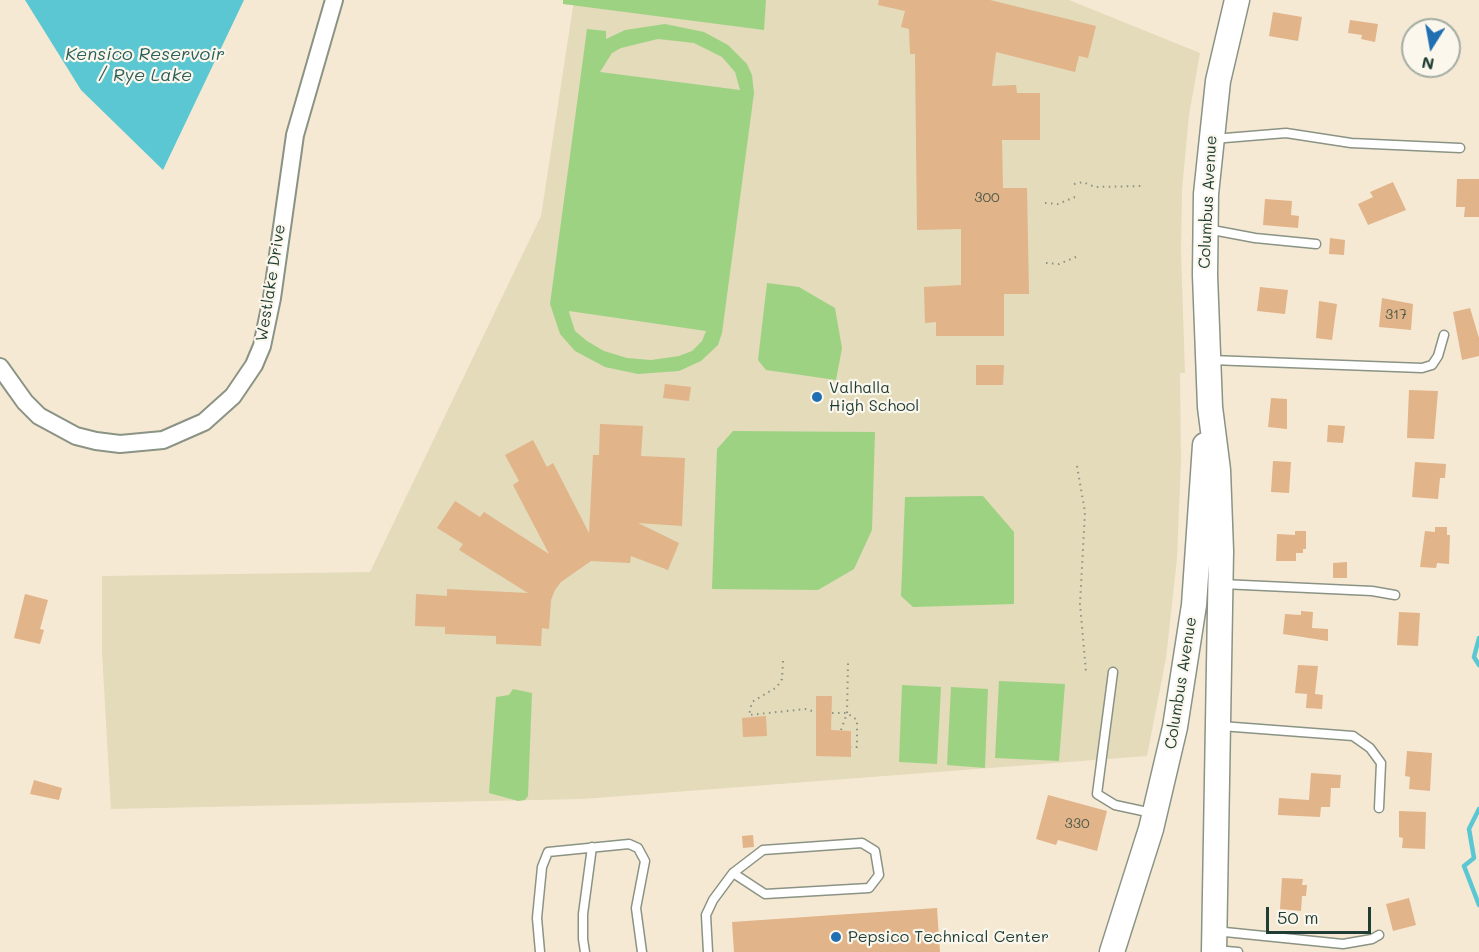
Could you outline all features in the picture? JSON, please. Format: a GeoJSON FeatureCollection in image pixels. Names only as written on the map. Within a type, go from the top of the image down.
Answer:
{"type":"FeatureCollection","features":[{"type":"Feature","properties":{"kind":"street","name":"Westlake Drive"},"geometry":{"type":"LineString","coordinates":[[0,367],[25,402],[39,416],[76,436],[96,441],[120,444],[163,440],[204,422],[232,396],[254,365],[262,346],[272,298],[295,135],[334,0]]}},
{"type":"Feature","properties":{"kind":"street","name":"Columbus Avenue"},"geometry":{"type":"LineString","coordinates":[[1214,944],[1222,584],[1220,500],[1210,407],[1205,229],[1210,140],[1218,81],[1237,0]]}},
{"type":"Feature","properties":{"kind":"street","name":"Columbus Avenue"},"geometry":{"type":"LineString","coordinates":[[1112,952],[1155,813],[1184,674],[1196,578],[1201,483],[1210,407]]}},
{"type":"Feature","properties":{"kind":"street"},"geometry":{"type":"LineString","coordinates":[[1184,674],[1200,680],[1213,702],[1220,726]]}},
{"type":"Feature","properties":{"kind":"lane"},"geometry":{"type":"LineString","coordinates":[[1210,140],[1286,133],[1351,144],[1460,148]]}},
{"type":"Feature","properties":{"kind":"lane"},"geometry":{"type":"LineString","coordinates":[[1205,229],[1255,238],[1316,244]]}},
{"type":"Feature","properties":{"kind":"lane"},"geometry":{"type":"LineString","coordinates":[[1208,359],[1422,368],[1432,364],[1438,356],[1444,334]]}},
{"type":"Feature","properties":{"kind":"lane"},"geometry":{"type":"LineString","coordinates":[[1222,584],[1372,591],[1395,595]]}},
{"type":"Feature","properties":{"kind":"lane"},"geometry":{"type":"LineString","coordinates":[[1113,672],[1096,794],[1115,804],[1155,813]]}},
{"type":"Feature","properties":{"kind":"lane"},"geometry":{"type":"LineString","coordinates":[[1220,726],[1353,736],[1370,748],[1381,763],[1379,808]]}},
{"type":"Feature","properties":{"kind":"lane"},"geometry":{"type":"LineString","coordinates":[[708,952],[706,915],[713,900],[733,873],[763,850],[862,843],[875,851],[879,875],[869,888],[765,894],[733,873]]}},
{"type":"Feature","properties":{"kind":"lane"},"geometry":{"type":"LineString","coordinates":[[540,952],[537,918],[544,856],[555,849],[629,844],[643,852],[645,861],[636,908],[642,952]]}},
{"type":"Feature","properties":{"kind":"lane"},"geometry":{"type":"LineString","coordinates":[[585,952],[583,914],[592,847]]}},
{"type":"Feature","properties":{"kind":"lane"},"geometry":{"type":"LineString","coordinates":[[1214,944],[1343,944],[1372,939],[1379,935]]}},
{"type":"Feature","properties":{"kind":"lane"},"geometry":{"type":"LineString","coordinates":[[1214,944],[1238,952]]}},
{"type":"Feature","properties":{"kind":"path"},"geometry":{"type":"LineString","coordinates":[[1074,184],[1083,182],[1095,187],[1141,186]]}},
{"type":"Feature","properties":{"kind":"path"},"geometry":{"type":"LineString","coordinates":[[1045,203],[1058,204],[1075,197]]}},
{"type":"Feature","properties":{"kind":"path"},"geometry":{"type":"LineString","coordinates":[[1046,263],[1059,264],[1076,257]]}},
{"type":"Feature","properties":{"kind":"path"},"geometry":{"type":"LineString","coordinates":[[1077,466],[1084,512],[1080,604],[1086,672]]}},
{"type":"Feature","properties":{"kind":"path"},"geometry":{"type":"LineString","coordinates":[[783,661],[782,680],[777,687],[752,702],[749,715],[806,709],[815,712]]}},
{"type":"Feature","properties":{"kind":"path"},"geometry":{"type":"LineString","coordinates":[[841,730],[847,713],[848,662]]}},
{"type":"Feature","properties":{"kind":"path"},"geometry":{"type":"LineString","coordinates":[[832,713],[847,713],[856,720],[857,747],[851,747]]}},
{"type":"Feature","properties":{"kind":"shaded area","name":"Valhalla High School"},"geometry":{"type":"Polygon","coordinates":[[[574,0],[1069,0],[1200,53],[1189,115],[1182,190],[1181,251],[1185,373],[1180,373],[1181,460],[1177,559],[1166,658],[1147,756],[583,799],[111,809],[102,652],[102,576],[370,572],[541,216],[574,0]]]}},
{"type":"Feature","properties":{"kind":"green space"},"geometry":{"type":"Polygon","coordinates":[[[563,0],[766,0],[764,30],[563,4],[563,0]]]}},
{"type":"Feature","properties":{"kind":"green space"},"geometry":{"type":"Polygon","coordinates":[[[665,24],[704,32],[728,45],[747,64],[752,75],[754,93],[722,333],[718,345],[701,361],[679,371],[638,374],[605,367],[575,351],[560,334],[550,304],[587,29],[606,31],[606,39],[625,30],[665,24]],[[658,39],[621,48],[612,53],[600,72],[740,90],[735,72],[722,57],[694,43],[658,39]],[[569,311],[575,331],[604,351],[627,358],[651,360],[679,356],[692,351],[702,341],[706,331],[569,311]]]}},
{"type":"Feature","properties":{"kind":"green space"},"geometry":{"type":"Polygon","coordinates":[[[767,283],[799,287],[835,308],[842,348],[836,380],[766,370],[758,360],[767,283]]]}},
{"type":"Feature","properties":{"kind":"green space"},"geometry":{"type":"Polygon","coordinates":[[[733,431],[875,432],[872,530],[854,569],[818,590],[712,589],[717,449],[733,431]]]}},
{"type":"Feature","properties":{"kind":"green space"},"geometry":{"type":"Polygon","coordinates":[[[983,496],[1014,532],[1014,604],[913,607],[901,596],[905,497],[983,496]]]}},
{"type":"Feature","properties":{"kind":"green space"},"geometry":{"type":"Polygon","coordinates":[[[999,681],[1065,684],[1059,761],[995,758],[999,681]]]}},
{"type":"Feature","properties":{"kind":"green space"},"geometry":{"type":"Polygon","coordinates":[[[902,685],[941,687],[937,764],[899,762],[902,685]]]}},
{"type":"Feature","properties":{"kind":"green space"},"geometry":{"type":"Polygon","coordinates":[[[951,687],[988,689],[985,768],[947,765],[951,687]]]}},
{"type":"Feature","properties":{"kind":"green space"},"geometry":{"type":"Polygon","coordinates":[[[513,689],[532,693],[528,796],[525,800],[518,801],[489,793],[496,697],[509,695],[513,689]]]}},
{"type":"Feature","properties":{"kind":"water","name":"Kensico Reservoir / Rye Lake"},"geometry":{"type":"Polygon","coordinates":[[[25,0],[244,0],[163,170],[81,90],[25,0]]]}},
{"type":"Feature","properties":{"kind":"building"},"geometry":{"type":"Polygon","coordinates":[[[879,0],[990,0],[1096,26],[1088,58],[1079,56],[1075,72],[996,52],[992,86],[1016,85],[1017,93],[1040,93],[1040,140],[1002,140],[1003,188],[1027,188],[1029,294],[1004,294],[1004,336],[936,336],[936,322],[925,323],[924,287],[961,285],[961,229],[917,230],[915,54],[910,54],[909,29],[901,27],[905,11],[878,5],[879,0]]]}},
{"type":"Feature","properties":{"kind":"building"},"geometry":{"type":"Polygon","coordinates":[[[1273,12],[1302,17],[1298,41],[1269,36],[1273,12]]]}},
{"type":"Feature","properties":{"kind":"building"},"geometry":{"type":"Polygon","coordinates":[[[1350,20],[1378,24],[1375,42],[1361,39],[1362,35],[1348,33],[1350,20]]]}},
{"type":"Feature","properties":{"kind":"building"},"geometry":{"type":"Polygon","coordinates":[[[1457,179],[1479,179],[1479,217],[1464,217],[1465,207],[1456,207],[1457,179]]]}},
{"type":"Feature","properties":{"kind":"building"},"geometry":{"type":"Polygon","coordinates":[[[1393,182],[1406,210],[1368,225],[1358,204],[1373,197],[1370,192],[1393,182]]]}},
{"type":"Feature","properties":{"kind":"building"},"geometry":{"type":"Polygon","coordinates":[[[1265,199],[1292,201],[1291,215],[1299,216],[1298,228],[1263,225],[1265,199]]]}},
{"type":"Feature","properties":{"kind":"building"},"geometry":{"type":"Polygon","coordinates":[[[1330,238],[1345,240],[1344,255],[1329,254],[1330,238]]]}},
{"type":"Feature","properties":{"kind":"building"},"geometry":{"type":"Polygon","coordinates":[[[1260,287],[1288,290],[1285,314],[1257,311],[1260,287]]]}},
{"type":"Feature","properties":{"kind":"building"},"geometry":{"type":"Polygon","coordinates":[[[1382,298],[1413,304],[1411,330],[1379,327],[1382,298]]]}},
{"type":"Feature","properties":{"kind":"building"},"geometry":{"type":"Polygon","coordinates":[[[1319,301],[1337,304],[1332,340],[1316,338],[1319,301]]]}},
{"type":"Feature","properties":{"kind":"building"},"geometry":{"type":"Polygon","coordinates":[[[1470,308],[1479,338],[1479,356],[1462,360],[1453,312],[1470,308]]]}},
{"type":"Feature","properties":{"kind":"building"},"geometry":{"type":"Polygon","coordinates":[[[976,365],[1004,365],[1003,385],[976,385],[976,365]]]}},
{"type":"Feature","properties":{"kind":"building"},"geometry":{"type":"Polygon","coordinates":[[[665,384],[691,387],[689,401],[663,398],[665,384]]]}},
{"type":"Feature","properties":{"kind":"building"},"geometry":{"type":"Polygon","coordinates":[[[1409,390],[1438,391],[1434,439],[1407,438],[1409,390]]]}},
{"type":"Feature","properties":{"kind":"building"},"geometry":{"type":"Polygon","coordinates":[[[1271,398],[1287,399],[1287,429],[1268,427],[1271,398]]]}},
{"type":"Feature","properties":{"kind":"building"},"geometry":{"type":"Polygon","coordinates":[[[600,424],[643,426],[641,456],[685,458],[682,526],[638,523],[679,543],[668,570],[631,556],[630,563],[591,561],[561,582],[555,590],[551,600],[549,629],[542,628],[541,646],[496,644],[496,636],[445,634],[445,627],[415,626],[416,594],[447,596],[447,589],[528,593],[459,550],[463,544],[437,528],[455,501],[480,517],[484,512],[549,554],[513,485],[519,481],[505,455],[533,440],[547,467],[553,463],[589,533],[593,455],[599,455],[600,424]]]}},
{"type":"Feature","properties":{"kind":"building"},"geometry":{"type":"Polygon","coordinates":[[[1328,425],[1345,426],[1343,443],[1327,442],[1328,425]]]}},
{"type":"Feature","properties":{"kind":"building"},"geometry":{"type":"Polygon","coordinates":[[[1273,461],[1291,462],[1289,493],[1271,492],[1273,461]]]}},
{"type":"Feature","properties":{"kind":"building"},"geometry":{"type":"Polygon","coordinates":[[[1415,462],[1446,464],[1445,478],[1440,478],[1438,499],[1412,497],[1415,462]]]}},
{"type":"Feature","properties":{"kind":"building"},"geometry":{"type":"Polygon","coordinates":[[[1435,527],[1447,527],[1447,535],[1450,535],[1449,564],[1437,563],[1436,568],[1420,567],[1425,531],[1435,532],[1435,527]]]}},
{"type":"Feature","properties":{"kind":"building"},"geometry":{"type":"Polygon","coordinates":[[[1295,531],[1306,531],[1306,549],[1303,549],[1303,553],[1296,553],[1296,561],[1276,561],[1277,534],[1295,535],[1295,531]]]}},
{"type":"Feature","properties":{"kind":"building"},"geometry":{"type":"Polygon","coordinates":[[[1347,562],[1347,578],[1333,578],[1333,563],[1347,562]]]}},
{"type":"Feature","properties":{"kind":"building"},"geometry":{"type":"Polygon","coordinates":[[[25,594],[48,600],[40,629],[44,630],[40,644],[14,638],[25,594]]]}},
{"type":"Feature","properties":{"kind":"building"},"geometry":{"type":"Polygon","coordinates":[[[1301,611],[1313,612],[1312,628],[1328,629],[1328,641],[1283,634],[1285,614],[1301,615],[1301,611]]]}},
{"type":"Feature","properties":{"kind":"building"},"geometry":{"type":"Polygon","coordinates":[[[1399,612],[1420,613],[1418,646],[1397,645],[1399,612]]]}},
{"type":"Feature","properties":{"kind":"building"},"geometry":{"type":"Polygon","coordinates":[[[1298,665],[1318,666],[1315,694],[1323,695],[1322,709],[1306,708],[1307,694],[1295,693],[1298,665]]]}},
{"type":"Feature","properties":{"kind":"building"},"geometry":{"type":"Polygon","coordinates":[[[816,696],[832,696],[831,730],[851,731],[851,757],[816,756],[816,696]]]}},
{"type":"Feature","properties":{"kind":"building"},"geometry":{"type":"Polygon","coordinates":[[[766,716],[767,736],[743,737],[742,718],[766,716]]]}},
{"type":"Feature","properties":{"kind":"building"},"geometry":{"type":"Polygon","coordinates":[[[1407,751],[1432,753],[1430,791],[1409,789],[1410,777],[1405,776],[1407,751]]]}},
{"type":"Feature","properties":{"kind":"building"},"geometry":{"type":"Polygon","coordinates":[[[1311,773],[1341,775],[1340,788],[1331,788],[1330,807],[1321,807],[1320,817],[1278,815],[1279,798],[1309,800],[1311,773]]]}},
{"type":"Feature","properties":{"kind":"building"},"geometry":{"type":"Polygon","coordinates":[[[34,780],[62,788],[59,800],[30,794],[34,780]]]}},
{"type":"Feature","properties":{"kind":"building"},"geometry":{"type":"Polygon","coordinates":[[[1048,795],[1107,811],[1097,851],[1058,840],[1056,845],[1036,839],[1048,795]]]}},
{"type":"Feature","properties":{"kind":"building"},"geometry":{"type":"Polygon","coordinates":[[[1399,811],[1426,812],[1425,849],[1402,848],[1403,838],[1399,837],[1399,811]]]}},
{"type":"Feature","properties":{"kind":"building"},"geometry":{"type":"Polygon","coordinates":[[[753,835],[754,847],[743,848],[742,836],[753,835]]]}},
{"type":"Feature","properties":{"kind":"building"},"geometry":{"type":"Polygon","coordinates":[[[1282,878],[1303,879],[1302,885],[1307,885],[1306,896],[1302,896],[1301,911],[1280,909],[1282,878]]]}},
{"type":"Feature","properties":{"kind":"building"},"geometry":{"type":"Polygon","coordinates":[[[1409,898],[1416,925],[1393,931],[1386,904],[1409,898]]]}},
{"type":"Feature","properties":{"kind":"building","name":"Pepsico Technical Center"},"geometry":{"type":"Polygon","coordinates":[[[937,908],[940,952],[734,952],[732,922],[937,908]]]}},
{"type":"Feature","properties":{"kind":"waterway"},"geometry":{"type":"LineString","coordinates":[[1479,638],[1474,657],[1479,665]]}},
{"type":"Feature","properties":{"kind":"waterway"},"geometry":{"type":"LineString","coordinates":[[1479,809],[1469,829],[1474,858],[1464,866],[1479,905]]}},
{"type":"Feature","properties":{"kind":"place","name":"Valhalla High School"},"geometry":{"type":"Point","coordinates":[817,397]}},
{"type":"Feature","properties":{"kind":"place","name":"Pepsico Technical Center"},"geometry":{"type":"Point","coordinates":[836,937]}}]}
